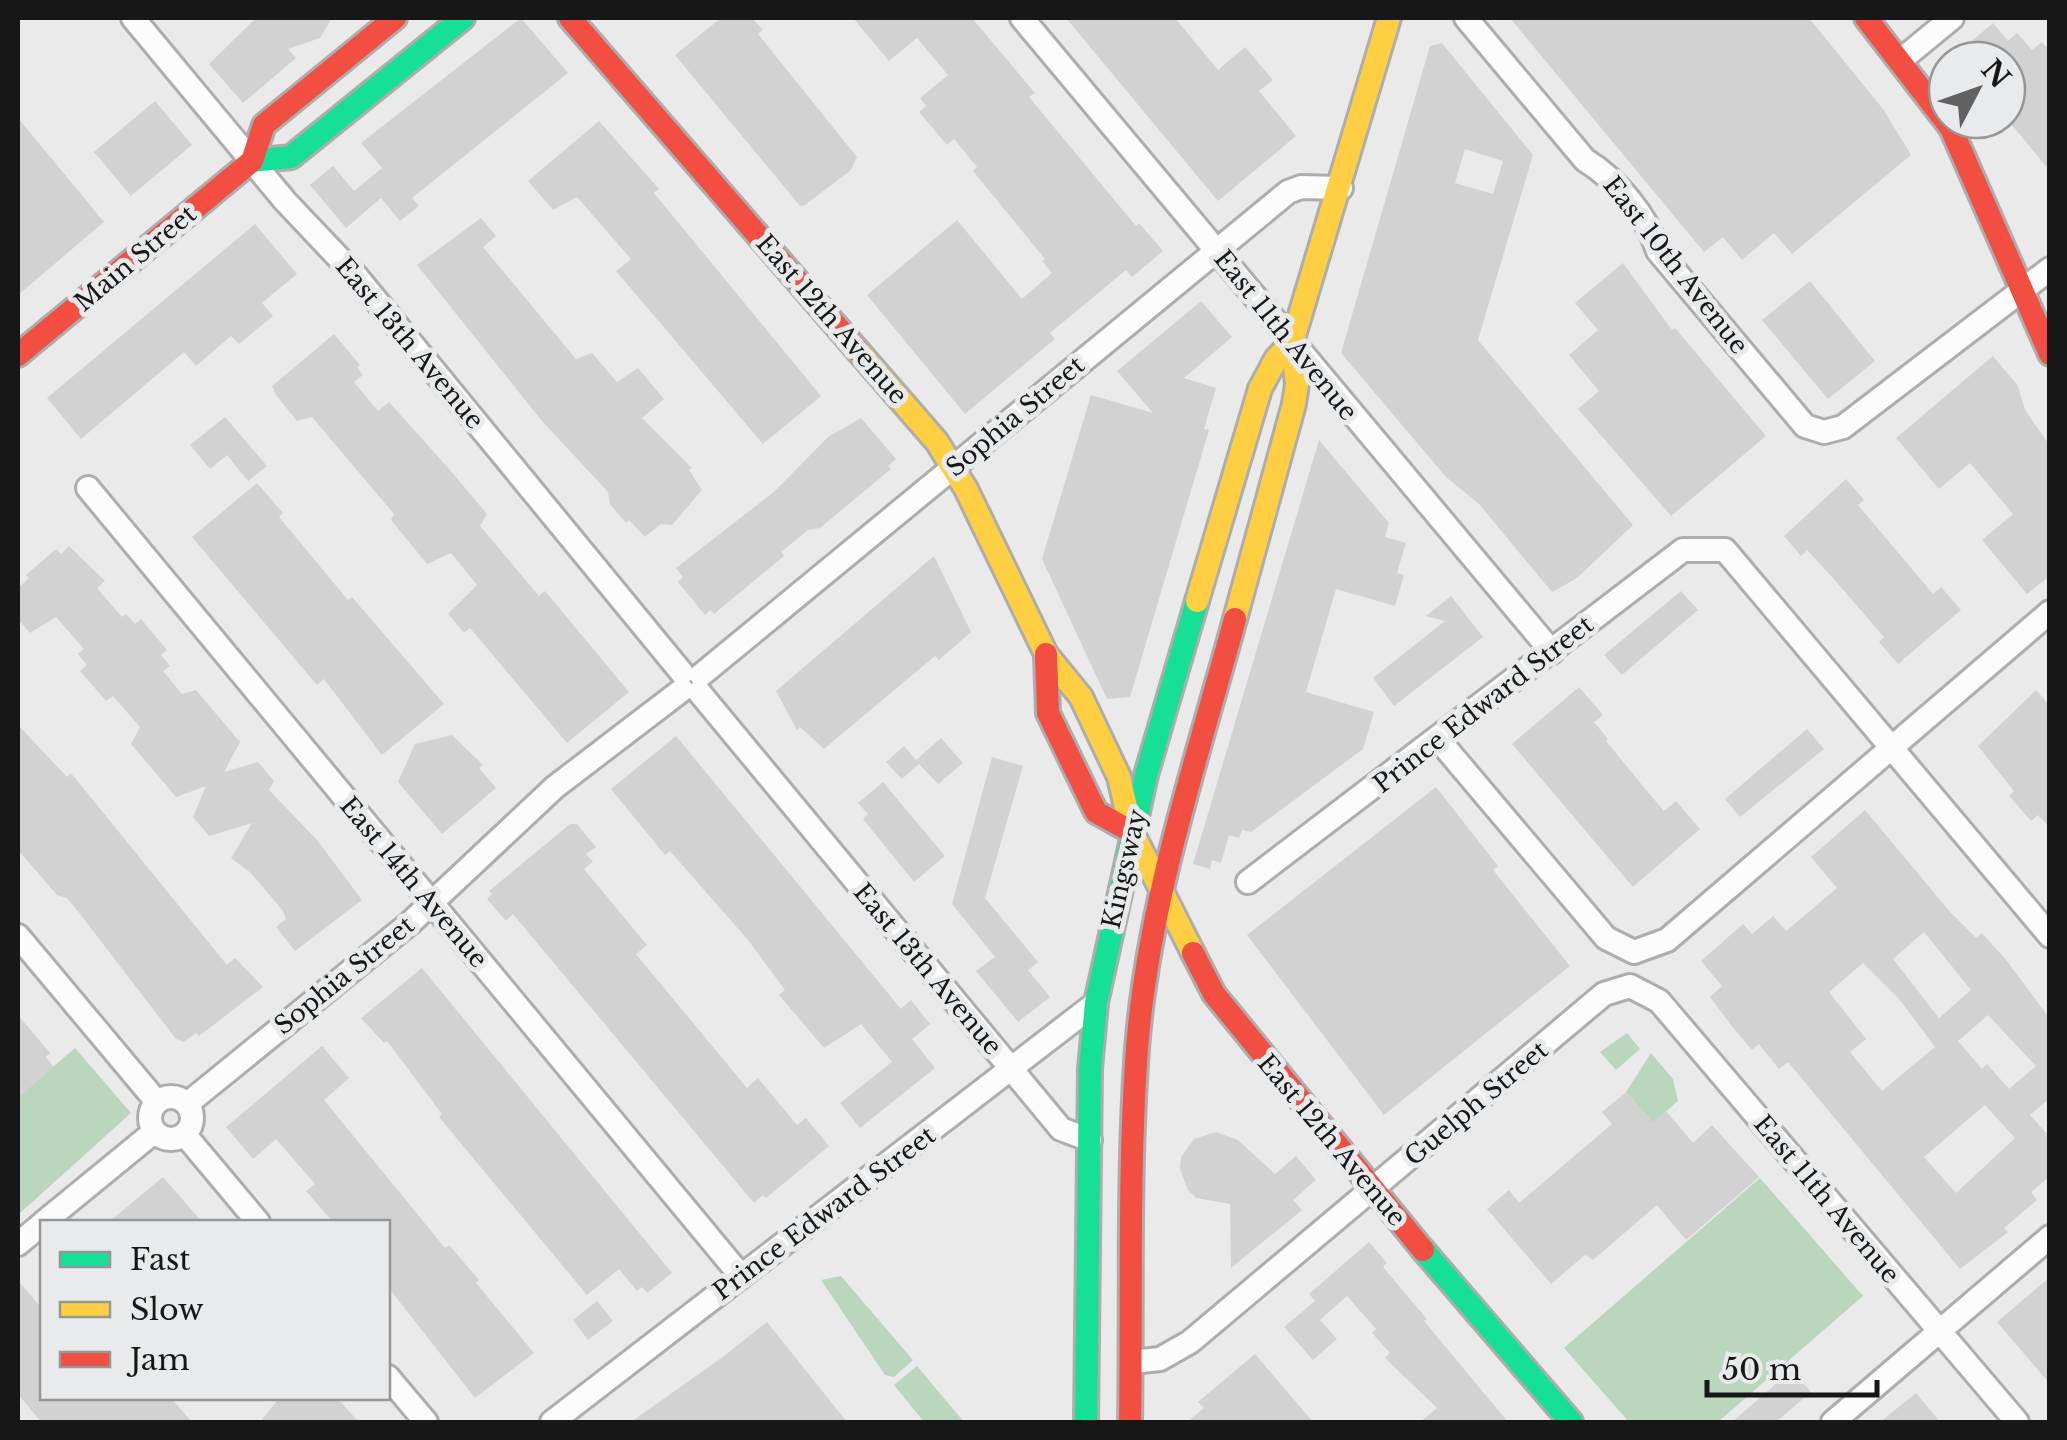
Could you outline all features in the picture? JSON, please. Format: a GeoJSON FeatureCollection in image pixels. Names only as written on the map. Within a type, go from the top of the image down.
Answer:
{"type":"FeatureCollection","features":[{"type":"Feature","properties":{"kind":"main road","name":"Main Street"},"geometry":{"type":"LineString","coordinates":[[18,355],[252,160],[264,124],[395,18]]}},
{"type":"Feature","properties":{"kind":"main road","name":"Main Street"},"geometry":{"type":"LineString","coordinates":[[252,160],[291,157],[463,18]]}},
{"type":"Feature","properties":{"kind":"main road","name":"East 12th Avenue"},"geometry":{"type":"LineString","coordinates":[[570,18],[889,384],[953,467],[1046,654],[1081,697],[1119,778],[1132,832],[1214,994],[1373,1191],[1571,1422]]}},
{"type":"Feature","properties":{"kind":"main road","name":"Kingsway"},"geometry":{"type":"LineString","coordinates":[[1130,1422],[1137,1049],[1161,895],[1294,404],[1297,384],[1292,342],[1389,18]]}},
{"type":"Feature","properties":{"kind":"main road"},"geometry":{"type":"LineString","coordinates":[[1866,18],[1950,128],[2050,354]]}},
{"type":"Feature","properties":{"kind":"main road","name":"Kingsway"},"geometry":{"type":"LineString","coordinates":[[1086,1422],[1096,1002],[1132,832],[1260,389],[1276,359],[1292,342]]}},
{"type":"Feature","properties":{"kind":"main road","name":"East 12th Avenue"},"geometry":{"type":"LineString","coordinates":[[1046,654],[1048,713],[1096,812],[1132,832]]}},
{"type":"Feature","properties":{"kind":"street","name":"East 13th Avenue"},"geometry":{"type":"LineString","coordinates":[[133,18],[356,276],[1061,1129],[1090,1140]]}},
{"type":"Feature","properties":{"kind":"street","name":"East 11th Avenue"},"geometry":{"type":"LineString","coordinates":[[1022,18],[1552,652]]}},
{"type":"Feature","properties":{"kind":"street","name":"East 10th Avenue"},"geometry":{"type":"LineString","coordinates":[[1466,18],[1585,160],[1603,171],[1651,230],[1658,250],[1804,426],[1824,432],[1843,427],[2023,291]]}},
{"type":"Feature","properties":{"kind":"street"},"geometry":{"type":"LineString","coordinates":[[1901,60],[1952,18]]}},
{"type":"Feature","properties":{"kind":"street","name":"Sophia Street"},"geometry":{"type":"LineString","coordinates":[[187,1104],[431,902],[556,788],[691,682],[1215,249],[1288,192],[1300,187],[1341,188]]}},
{"type":"Feature","properties":{"kind":"street"},"geometry":{"type":"LineString","coordinates":[[2023,291],[2050,270]]}},
{"type":"Feature","properties":{"kind":"street","name":"East 14th Avenue"},"geometry":{"type":"LineString","coordinates":[[88,488],[742,1276]]}},
{"type":"Feature","properties":{"kind":"street","name":"Prince Edward Street"},"geometry":{"type":"LineString","coordinates":[[1248,882],[1683,550],[1725,550],[1891,748]]}},
{"type":"Feature","properties":{"kind":"street"},"geometry":{"type":"LineString","coordinates":[[1438,739],[1606,938],[1634,952],[1667,940],[2050,612]]}},
{"type":"Feature","properties":{"kind":"street"},"geometry":{"type":"LineString","coordinates":[[1891,748],[2050,936]]}},
{"type":"Feature","properties":{"kind":"street"},"geometry":{"type":"LineString","coordinates":[[18,936],[157,1102]]}},
{"type":"Feature","properties":{"kind":"street","name":"East 11th Avenue"},"geometry":{"type":"LineString","coordinates":[[1630,986],[1659,1001],[2016,1422]]}},
{"type":"Feature","properties":{"kind":"street","name":"Guelph Street"},"geometry":{"type":"LineString","coordinates":[[1132,1362],[1176,1352],[1604,994],[1630,986]]}},
{"type":"Feature","properties":{"kind":"street","name":"Prince Edward Street"},"geometry":{"type":"LineString","coordinates":[[552,1422],[1096,1002]]}},
{"type":"Feature","properties":{"kind":"street"},"geometry":{"type":"LineString","coordinates":[[176,1097],[187,1104],[192,1123],[185,1135],[166,1139],[154,1132],[150,1113],[157,1102],[176,1097]]}},
{"type":"Feature","properties":{"kind":"street"},"geometry":{"type":"LineString","coordinates":[[47,1220],[154,1132]]}},
{"type":"Feature","properties":{"kind":"street"},"geometry":{"type":"LineString","coordinates":[[185,1135],[256,1220]]}},
{"type":"Feature","properties":{"kind":"street"},"geometry":{"type":"LineString","coordinates":[[18,1244],[40,1226]]}},
{"type":"Feature","properties":{"kind":"street"},"geometry":{"type":"LineString","coordinates":[[1832,1422],[2050,1237]]}},
{"type":"Feature","properties":{"kind":"street"},"geometry":{"type":"LineString","coordinates":[[390,1379],[426,1422]]}},
{"type":"Feature","properties":{"kind":"green space"},"geometry":{"type":"Polygon","coordinates":[[[1627,1033],[1640,1049],[1616,1070],[1600,1052],[1627,1033]]]}},
{"type":"Feature","properties":{"kind":"green space"},"geometry":{"type":"Polygon","coordinates":[[[75,1048],[131,1113],[18,1215],[18,1097],[75,1048]]]}},
{"type":"Feature","properties":{"kind":"green space"},"geometry":{"type":"Polygon","coordinates":[[[1651,1053],[1673,1079],[1678,1101],[1653,1123],[1626,1092],[1651,1053]]]}},
{"type":"Feature","properties":{"kind":"green space"},"geometry":{"type":"Polygon","coordinates":[[[1760,1178],[1863,1296],[1718,1422],[1629,1422],[1564,1348],[1760,1178]]]}},
{"type":"Feature","properties":{"kind":"green space"},"geometry":{"type":"Polygon","coordinates":[[[841,1276],[913,1360],[894,1377],[885,1375],[821,1280],[841,1276]]]}},
{"type":"Feature","properties":{"kind":"green space"},"geometry":{"type":"Polygon","coordinates":[[[917,1366],[964,1422],[924,1422],[894,1385],[917,1366]]]}},
{"type":"Feature","properties":{"kind":"building"},"geometry":{"type":"Polygon","coordinates":[[[256,18],[332,18],[320,38],[288,49],[296,58],[243,103],[209,64],[256,18]]]}},
{"type":"Feature","properties":{"kind":"building"},"geometry":{"type":"Polygon","coordinates":[[[521,18],[568,73],[412,198],[419,206],[400,221],[381,198],[346,228],[310,185],[333,166],[354,191],[382,168],[361,143],[521,18]]]}},
{"type":"Feature","properties":{"kind":"building"},"geometry":{"type":"Polygon","coordinates":[[[721,18],[752,18],[763,30],[758,34],[857,157],[851,170],[805,205],[800,206],[675,55],[721,18]]]}},
{"type":"Feature","properties":{"kind":"building"},"geometry":{"type":"Polygon","coordinates":[[[853,18],[972,18],[1035,93],[1029,97],[1136,226],[1139,223],[1163,251],[1132,277],[1126,270],[1050,333],[1055,339],[965,414],[867,295],[957,220],[1022,299],[1052,273],[1042,261],[1045,259],[973,171],[977,167],[954,139],[947,145],[919,112],[926,106],[920,98],[948,75],[917,38],[889,61],[853,18]]]}},
{"type":"Feature","properties":{"kind":"building"},"geometry":{"type":"Polygon","coordinates":[[[1066,18],[1175,18],[1218,70],[1245,47],[1273,80],[1259,91],[1296,136],[1218,201],[1066,18]]]}},
{"type":"Feature","properties":{"kind":"building"},"geometry":{"type":"Polygon","coordinates":[[[1510,18],[1809,18],[1883,109],[1911,155],[1792,254],[1774,233],[1742,260],[1723,237],[1704,252],[1510,18]]]}},
{"type":"Feature","properties":{"kind":"building"},"geometry":{"type":"Polygon","coordinates":[[[1993,23],[2007,40],[1973,40],[1993,23]]]}},
{"type":"Feature","properties":{"kind":"building"},"geometry":{"type":"Polygon","coordinates":[[[2042,42],[2050,51],[2050,171],[2024,140],[2027,44],[2032,50],[2042,42]]]}},
{"type":"Feature","properties":{"kind":"building"},"geometry":{"type":"Polygon","coordinates":[[[1442,43],[1533,155],[1478,340],[1633,525],[1577,578],[1552,592],[1479,504],[1446,477],[1341,353],[1430,46],[1442,43]],[[1465,149],[1455,183],[1493,194],[1503,161],[1465,149]]]}},
{"type":"Feature","properties":{"kind":"building"},"geometry":{"type":"Polygon","coordinates":[[[155,101],[192,145],[131,196],[94,152],[155,101]]]}},
{"type":"Feature","properties":{"kind":"building"},"geometry":{"type":"Polygon","coordinates":[[[18,118],[104,222],[18,295],[18,118]]]}},
{"type":"Feature","properties":{"kind":"building"},"geometry":{"type":"Polygon","coordinates":[[[599,121],[659,189],[654,193],[821,396],[763,444],[616,271],[631,259],[577,197],[553,210],[528,181],[599,121]]]}},
{"type":"Feature","properties":{"kind":"building"},"geometry":{"type":"Polygon","coordinates":[[[481,218],[496,236],[483,247],[576,359],[592,353],[617,382],[638,368],[664,399],[642,418],[692,468],[689,470],[702,490],[672,525],[661,524],[645,537],[629,520],[626,523],[610,504],[608,492],[542,421],[417,265],[481,218]]]}},
{"type":"Feature","properties":{"kind":"building"},"geometry":{"type":"Polygon","coordinates":[[[255,224],[297,274],[262,303],[273,316],[239,344],[231,336],[196,366],[184,352],[81,439],[47,398],[255,224]]]}},
{"type":"Feature","properties":{"kind":"building"},"geometry":{"type":"Polygon","coordinates":[[[1623,263],[1672,330],[1675,328],[1766,436],[1671,516],[1578,409],[1599,391],[1569,355],[1598,330],[1575,303],[1623,263]]]}},
{"type":"Feature","properties":{"kind":"building"},"geometry":{"type":"Polygon","coordinates":[[[1810,281],[1875,361],[1828,399],[1762,320],[1810,281]]]}},
{"type":"Feature","properties":{"kind":"building"},"geometry":{"type":"Polygon","coordinates":[[[1201,301],[1232,337],[1184,378],[1216,388],[1204,429],[1209,430],[1130,697],[1107,699],[1042,559],[1091,395],[1153,413],[1117,371],[1201,301]]]}},
{"type":"Feature","properties":{"kind":"building"},"geometry":{"type":"Polygon","coordinates":[[[334,334],[360,365],[357,367],[363,375],[354,382],[378,411],[389,402],[450,470],[487,514],[480,526],[539,596],[545,591],[629,692],[567,743],[470,628],[464,633],[448,614],[477,585],[451,553],[427,564],[391,520],[394,514],[312,417],[297,421],[276,395],[272,386],[334,334]]]}},
{"type":"Feature","properties":{"kind":"building"},"geometry":{"type":"Polygon","coordinates":[[[1993,356],[2018,386],[2025,410],[2050,446],[2050,576],[2027,594],[1982,540],[2013,514],[1970,463],[1939,489],[1896,438],[1993,356]]]}},
{"type":"Feature","properties":{"kind":"building"},"geometry":{"type":"Polygon","coordinates":[[[225,417],[267,466],[248,481],[227,455],[210,469],[190,445],[225,417]]]}},
{"type":"Feature","properties":{"kind":"building"},"geometry":{"type":"Polygon","coordinates":[[[861,418],[896,459],[888,466],[891,469],[820,528],[808,530],[781,552],[784,556],[714,614],[710,610],[705,615],[678,582],[683,577],[676,568],[775,491],[828,437],[861,418]]]}},
{"type":"Feature","properties":{"kind":"building"},"geometry":{"type":"Polygon","coordinates":[[[1319,440],[1389,523],[1385,537],[1406,543],[1397,573],[1404,575],[1395,606],[1336,589],[1306,692],[1374,712],[1363,749],[1251,832],[1242,830],[1239,838],[1229,835],[1221,863],[1212,860],[1210,869],[1193,864],[1319,440]]]}},
{"type":"Feature","properties":{"kind":"building"},"geometry":{"type":"Polygon","coordinates":[[[1846,479],[1864,500],[1858,505],[1933,594],[1941,587],[1961,610],[1898,664],[1879,642],[1884,637],[1832,577],[1807,550],[1801,556],[1784,536],[1846,479]]]}},
{"type":"Feature","properties":{"kind":"building"},"geometry":{"type":"Polygon","coordinates":[[[257,483],[283,513],[279,517],[348,600],[352,597],[444,704],[382,755],[324,679],[317,685],[192,537],[257,483]]]}},
{"type":"Feature","properties":{"kind":"building"},"geometry":{"type":"Polygon","coordinates":[[[69,546],[105,581],[97,588],[122,617],[126,614],[135,624],[141,619],[167,650],[161,655],[170,666],[163,671],[182,694],[196,690],[240,742],[224,772],[258,762],[274,781],[269,790],[317,840],[362,900],[295,951],[276,927],[286,919],[283,911],[251,873],[231,858],[252,823],[209,836],[193,817],[206,786],[176,797],[131,744],[140,727],[113,696],[106,701],[80,671],[87,665],[78,654],[84,649],[56,617],[30,633],[18,619],[18,588],[29,578],[26,575],[56,549],[61,554],[69,546]]]}},
{"type":"Feature","properties":{"kind":"building"},"geometry":{"type":"Polygon","coordinates":[[[934,556],[971,632],[939,660],[935,656],[824,749],[800,727],[797,730],[776,691],[934,556]]]}},
{"type":"Feature","properties":{"kind":"building"},"geometry":{"type":"Polygon","coordinates":[[[1681,591],[1698,610],[1622,675],[1604,655],[1681,591]]]}},
{"type":"Feature","properties":{"kind":"building"},"geometry":{"type":"Polygon","coordinates":[[[1451,596],[1483,637],[1394,706],[1373,678],[1445,621],[1426,616],[1451,596]]]}},
{"type":"Feature","properties":{"kind":"building"},"geometry":{"type":"Polygon","coordinates":[[[1579,687],[1603,715],[1594,722],[1606,741],[1664,811],[1676,801],[1700,829],[1633,887],[1512,744],[1579,687]]]}},
{"type":"Feature","properties":{"kind":"building"},"geometry":{"type":"Polygon","coordinates":[[[2036,690],[2050,706],[2050,828],[2038,815],[2031,821],[2009,796],[2014,791],[1978,746],[2036,690]]]}},
{"type":"Feature","properties":{"kind":"building"},"geometry":{"type":"Polygon","coordinates":[[[18,725],[67,777],[71,773],[227,965],[235,958],[263,987],[199,1036],[196,1033],[184,1042],[176,1039],[67,898],[57,895],[18,850],[18,725]]]}},
{"type":"Feature","properties":{"kind":"building"},"geometry":{"type":"Polygon","coordinates":[[[1807,729],[1824,749],[1740,817],[1725,799],[1807,729]]]}},
{"type":"Feature","properties":{"kind":"building"},"geometry":{"type":"Polygon","coordinates":[[[452,735],[483,765],[479,768],[496,788],[442,834],[398,782],[415,744],[452,735]]]}},
{"type":"Feature","properties":{"kind":"building"},"geometry":{"type":"Polygon","coordinates":[[[676,736],[901,1009],[911,1000],[930,1024],[912,1039],[935,1068],[860,1128],[840,1103],[892,1062],[861,1024],[824,1048],[779,995],[785,990],[748,940],[670,851],[665,855],[611,789],[676,736]]]}},
{"type":"Feature","properties":{"kind":"building"},"geometry":{"type":"Polygon","coordinates":[[[941,738],[963,763],[938,784],[919,764],[902,779],[886,762],[904,746],[916,760],[941,738]]]}},
{"type":"Feature","properties":{"kind":"building"},"geometry":{"type":"Polygon","coordinates":[[[992,757],[1023,766],[985,898],[1038,962],[1028,970],[1050,997],[1018,1022],[976,971],[995,957],[952,904],[992,757]]]}},
{"type":"Feature","properties":{"kind":"building"},"geometry":{"type":"Polygon","coordinates":[[[883,782],[945,856],[914,882],[863,819],[868,814],[858,803],[883,782]]]}},
{"type":"Feature","properties":{"kind":"building"},"geometry":{"type":"Polygon","coordinates":[[[1436,787],[1498,866],[1493,870],[1570,966],[1384,1115],[1247,935],[1436,787]]]}},
{"type":"Feature","properties":{"kind":"building"},"geometry":{"type":"Polygon","coordinates":[[[1865,810],[1951,913],[1976,938],[1982,933],[2007,961],[2050,1019],[2050,1098],[2030,1115],[2050,1137],[2050,1176],[2031,1192],[2037,1200],[2004,1228],[2008,1232],[1960,1269],[1788,1062],[1779,1069],[1759,1044],[1752,1050],[1710,997],[1722,986],[1701,961],[1743,924],[1752,934],[1773,916],[1786,931],[1837,888],[1811,857],[1865,810]],[[1924,932],[1893,959],[1939,1018],[1971,990],[1924,932]],[[1863,963],[1829,992],[1866,1039],[1850,1052],[1882,1091],[1935,1047],[1900,1000],[1863,963]],[[1988,1015],[1958,1041],[1982,1069],[1987,1064],[2009,1089],[2036,1066],[1988,1015]],[[1985,1105],[1924,1157],[1956,1193],[2015,1138],[1985,1105]]]}},
{"type":"Feature","properties":{"kind":"building"},"geometry":{"type":"Polygon","coordinates":[[[570,824],[577,824],[596,847],[586,854],[593,862],[584,869],[647,945],[636,954],[747,1088],[758,1078],[797,1125],[806,1118],[829,1146],[766,1198],[763,1195],[754,1203],[513,914],[506,921],[487,899],[492,894],[489,891],[570,824]]]}},
{"type":"Feature","properties":{"kind":"building"},"geometry":{"type":"Polygon","coordinates":[[[422,968],[672,1273],[647,1293],[642,1287],[637,1291],[619,1269],[587,1295],[439,1117],[442,1114],[387,1041],[384,1043],[361,1018],[422,968]]]}},
{"type":"Feature","properties":{"kind":"building"},"geometry":{"type":"Polygon","coordinates":[[[18,1015],[50,1053],[46,1057],[54,1067],[18,1097],[18,1015]]]}},
{"type":"Feature","properties":{"kind":"building"},"geometry":{"type":"Polygon","coordinates":[[[322,1046],[349,1078],[324,1100],[445,1248],[449,1245],[479,1280],[476,1283],[534,1353],[475,1398],[390,1290],[390,1220],[331,1220],[306,1191],[315,1184],[276,1139],[253,1159],[226,1127],[322,1046]]]}},
{"type":"Feature","properties":{"kind":"building"},"geometry":{"type":"Polygon","coordinates":[[[1626,1092],[1653,1123],[1666,1111],[1693,1143],[1712,1125],[1759,1177],[1686,1240],[1657,1205],[1593,1260],[1585,1255],[1551,1284],[1487,1209],[1509,1190],[1519,1203],[1612,1124],[1602,1112],[1626,1092]]]}},
{"type":"Feature","properties":{"kind":"building"},"geometry":{"type":"Polygon","coordinates":[[[1216,1132],[1238,1140],[1275,1174],[1296,1156],[1316,1180],[1293,1200],[1302,1210],[1231,1268],[1230,1204],[1196,1198],[1188,1190],[1180,1169],[1181,1157],[1194,1139],[1216,1132]]]}},
{"type":"Feature","properties":{"kind":"building"},"geometry":{"type":"Polygon","coordinates":[[[163,1177],[200,1220],[111,1220],[163,1177]]]}},
{"type":"Feature","properties":{"kind":"building"},"geometry":{"type":"Polygon","coordinates":[[[1369,1242],[1387,1263],[1383,1267],[1427,1319],[1424,1321],[1508,1422],[1420,1422],[1437,1408],[1385,1358],[1390,1353],[1372,1333],[1376,1329],[1347,1296],[1320,1320],[1337,1339],[1313,1360],[1284,1327],[1315,1301],[1309,1294],[1369,1242]]]}},
{"type":"Feature","properties":{"kind":"building"},"geometry":{"type":"Polygon","coordinates":[[[2050,1277],[2050,1384],[1997,1322],[2050,1277]]]}},
{"type":"Feature","properties":{"kind":"building"},"geometry":{"type":"Polygon","coordinates":[[[18,1280],[40,1307],[40,1400],[173,1400],[192,1422],[41,1422],[18,1394],[18,1280]]]}},
{"type":"Feature","properties":{"kind":"building"},"geometry":{"type":"Polygon","coordinates":[[[597,1301],[613,1321],[588,1340],[573,1320],[597,1301]]]}},
{"type":"Feature","properties":{"kind":"building"},"geometry":{"type":"Polygon","coordinates":[[[767,1322],[847,1422],[631,1422],[724,1356],[767,1322]]]}},
{"type":"Feature","properties":{"kind":"building"},"geometry":{"type":"Polygon","coordinates":[[[1255,1354],[1313,1422],[1187,1422],[1204,1408],[1198,1402],[1255,1354]]]}},
{"type":"Feature","properties":{"kind":"building"},"geometry":{"type":"Polygon","coordinates":[[[1792,1370],[1811,1392],[1776,1422],[1732,1422],[1792,1370]]]}},
{"type":"Feature","properties":{"kind":"building"},"geometry":{"type":"Polygon","coordinates":[[[1916,1393],[1940,1422],[1880,1422],[1916,1393]]]}},
{"type":"Feature","properties":{"kind":"building"},"geometry":{"type":"Polygon","coordinates":[[[277,1400],[339,1400],[359,1422],[260,1422],[277,1400]]]}},
{"type":"Feature","properties":{"kind":"traffic: fast"},"geometry":{"type":"LineString","coordinates":[[252,161],[291,157],[463,18]]}},
{"type":"Feature","properties":{"kind":"traffic: fast"},"geometry":{"type":"LineString","coordinates":[[1086,1422],[1090,1069],[1096,1003],[1146,775],[1197,601]]}},
{"type":"Feature","properties":{"kind":"traffic: fast"},"geometry":{"type":"LineString","coordinates":[[1423,1250],[1571,1422]]}},
{"type":"Feature","properties":{"kind":"traffic: slow"},"geometry":{"type":"LineString","coordinates":[[1197,601],[1260,389],[1276,359],[1292,342],[1389,18]]}},
{"type":"Feature","properties":{"kind":"traffic: slow"},"geometry":{"type":"LineString","coordinates":[[1235,619],[1294,404],[1297,384],[1292,342]]}},
{"type":"Feature","properties":{"kind":"traffic: slow"},"geometry":{"type":"LineString","coordinates":[[858,351],[937,442],[966,489],[1046,654],[1081,697],[1119,777],[1132,832],[1193,953]]}},
{"type":"Feature","properties":{"kind":"traffic: jam"},"geometry":{"type":"LineString","coordinates":[[18,355],[252,161],[264,125],[395,18]]}},
{"type":"Feature","properties":{"kind":"traffic: jam"},"geometry":{"type":"LineString","coordinates":[[570,18],[858,351]]}},
{"type":"Feature","properties":{"kind":"traffic: jam"},"geometry":{"type":"LineString","coordinates":[[1866,18],[1951,128],[2050,354]]}},
{"type":"Feature","properties":{"kind":"traffic: jam"},"geometry":{"type":"LineString","coordinates":[[1130,1422],[1132,1142],[1143,994],[1176,832],[1235,619]]}},
{"type":"Feature","properties":{"kind":"traffic: jam"},"geometry":{"type":"LineString","coordinates":[[1046,654],[1048,713],[1096,812],[1132,832]]}},
{"type":"Feature","properties":{"kind":"traffic: jam"},"geometry":{"type":"LineString","coordinates":[[1193,953],[1214,994],[1423,1250]]}}]}
